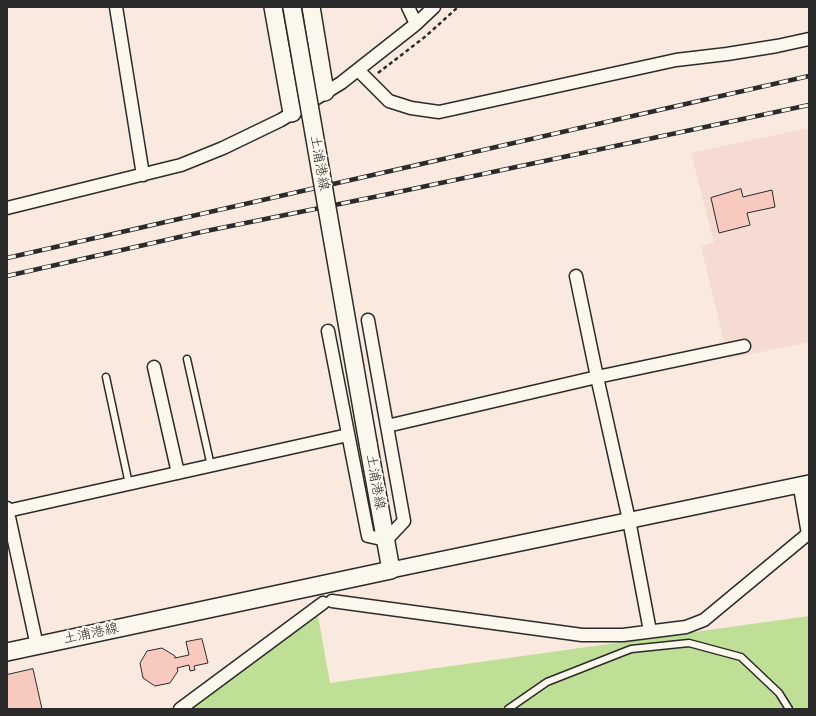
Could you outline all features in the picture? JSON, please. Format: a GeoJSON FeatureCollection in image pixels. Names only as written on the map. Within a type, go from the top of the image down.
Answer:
{"type":"FeatureCollection","features":[{"type":"Feature","properties":{"kind":"main road"},"geometry":{"type":"LineString","coordinates":[[273,7],[292,113]]}},
{"type":"Feature","properties":{"kind":"main road","name":"土浦港線"},"geometry":{"type":"LineString","coordinates":[[7,652],[391,570],[292,7]]}},
{"type":"Feature","properties":{"kind":"main road"},"geometry":{"type":"LineString","coordinates":[[311,7],[325,92]]}},
{"type":"Feature","properties":{"kind":"street"},"geometry":{"type":"LineString","coordinates":[[116,7],[143,174]]}},
{"type":"Feature","properties":{"kind":"street"},"geometry":{"type":"LineString","coordinates":[[408,7],[416,24]]}},
{"type":"Feature","properties":{"kind":"street"},"geometry":{"type":"LineString","coordinates":[[7,208],[180,165],[223,148],[281,120],[358,70],[416,24],[434,7]]}},
{"type":"Feature","properties":{"kind":"street"},"geometry":{"type":"LineString","coordinates":[[358,70],[389,100],[411,108],[439,112],[676,60],[727,54],[809,39]]}},
{"type":"Feature","properties":{"kind":"street"},"geometry":{"type":"LineString","coordinates":[[576,276],[629,520],[650,631]]}},
{"type":"Feature","properties":{"kind":"street"},"geometry":{"type":"LineString","coordinates":[[328,331],[368,536],[386,540],[404,521],[368,320]]}},
{"type":"Feature","properties":{"kind":"street"},"geometry":{"type":"LineString","coordinates":[[387,426],[597,377],[744,346]]}},
{"type":"Feature","properties":{"kind":"street"},"geometry":{"type":"LineString","coordinates":[[154,367],[178,473]]}},
{"type":"Feature","properties":{"kind":"street"},"geometry":{"type":"LineString","coordinates":[[37,646],[7,510],[348,435]]}},
{"type":"Feature","properties":{"kind":"street"},"geometry":{"type":"LineString","coordinates":[[180,709],[328,602],[582,635],[623,635],[686,627],[704,620],[809,532],[805,484],[391,570]]}},
{"type":"Feature","properties":{"kind":"lane"},"geometry":{"type":"LineString","coordinates":[[187,359],[211,466]]}},
{"type":"Feature","properties":{"kind":"lane"},"geometry":{"type":"LineString","coordinates":[[106,377],[129,484]]}},
{"type":"Feature","properties":{"kind":"lane"},"geometry":{"type":"LineString","coordinates":[[508,709],[547,682],[631,649],[689,644],[741,657],[779,693],[789,709]]}},
{"type":"Feature","properties":{"kind":"shaded area"},"geometry":{"type":"Polygon","coordinates":[[[809,128],[809,342],[728,359],[701,246],[714,243],[691,153],[809,128]]]}},
{"type":"Feature","properties":{"kind":"green space"},"geometry":{"type":"Polygon","coordinates":[[[318,616],[330,683],[809,616],[809,709],[189,709],[318,616]]]}},
{"type":"Feature","properties":{"kind":"building"},"geometry":{"type":"Polygon","coordinates":[[[741,189],[743,197],[772,190],[775,207],[747,213],[750,225],[719,233],[711,198],[741,189]]]}},
{"type":"Feature","properties":{"kind":"building"},"geometry":{"type":"Polygon","coordinates":[[[202,639],[208,663],[194,666],[195,670],[190,671],[189,665],[177,668],[178,671],[170,683],[155,686],[143,678],[140,663],[147,651],[162,648],[175,656],[175,658],[189,655],[186,642],[202,639]]]}},
{"type":"Feature","properties":{"kind":"building"},"geometry":{"type":"Polygon","coordinates":[[[33,669],[42,709],[7,709],[7,675],[33,669]]]}},
{"type":"Feature","properties":{"kind":"railway"},"geometry":{"type":"LineString","coordinates":[[7,258],[809,76]]}},
{"type":"Feature","properties":{"kind":"railway"},"geometry":{"type":"LineString","coordinates":[[7,276],[206,231],[809,105]]}}]}
